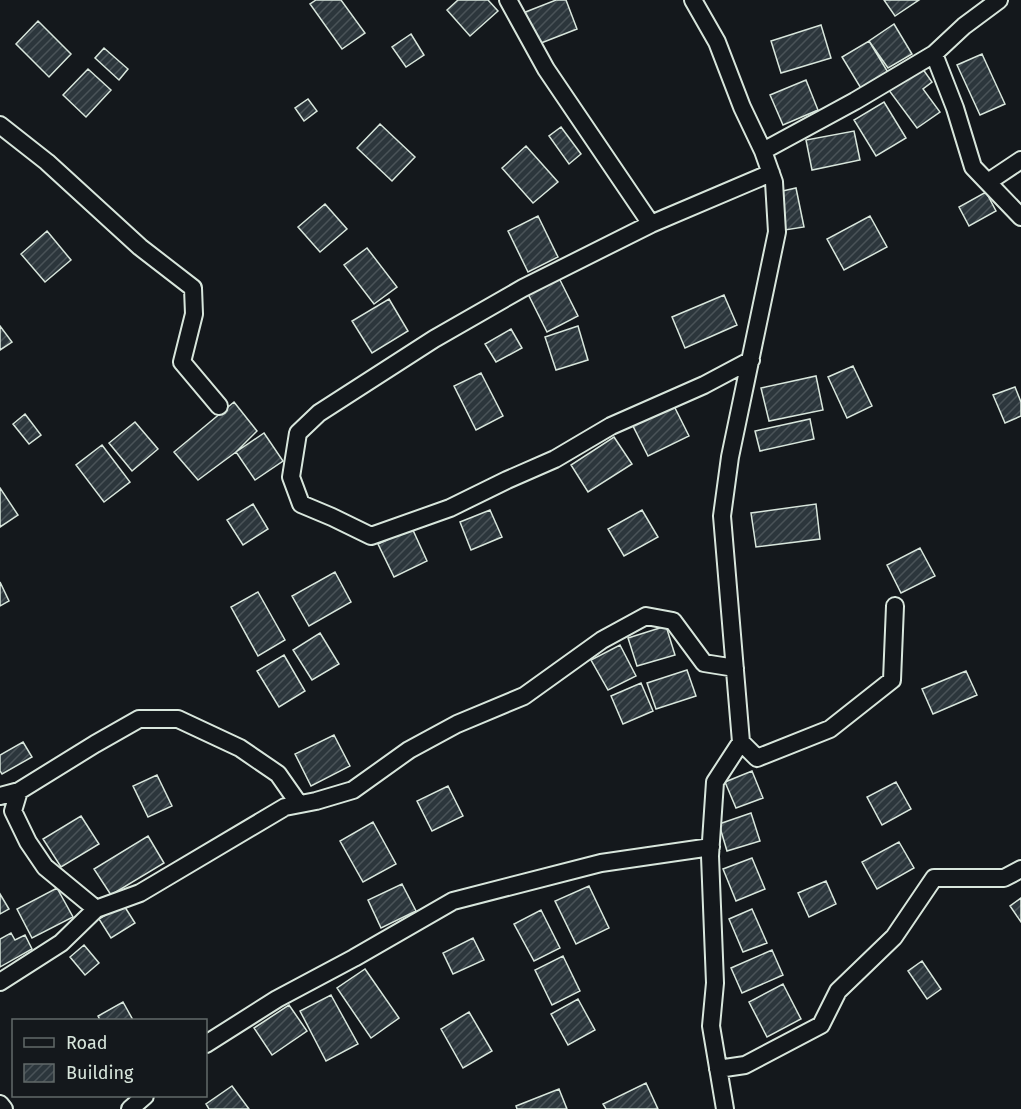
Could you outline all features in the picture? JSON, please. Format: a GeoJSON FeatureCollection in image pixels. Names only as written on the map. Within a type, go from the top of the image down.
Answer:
{"type":"FeatureCollection","features":[{"type":"Feature","properties":{"kind":"street"},"geometry":{"type":"LineString","coordinates":[[693,0],[717,42],[771,173],[774,182],[777,232],[730,458],[722,516],[741,742],[715,782],[711,847],[716,983],[711,1026],[725,1109]]}},
{"type":"Feature","properties":{"kind":"street"},"geometry":{"type":"LineString","coordinates":[[763,151],[855,101],[934,54],[964,26],[999,0]]}},
{"type":"Feature","properties":{"kind":"street"},"geometry":{"type":"LineString","coordinates":[[514,2],[546,69],[651,224]]}},
{"type":"Feature","properties":{"kind":"street"},"geometry":{"type":"LineString","coordinates":[[934,54],[955,108],[973,167],[1021,217]]}},
{"type":"Feature","properties":{"kind":"street"},"geometry":{"type":"LineString","coordinates":[[0,125],[47,162],[140,247],[193,288],[194,315],[182,362],[219,406]]}},
{"type":"Feature","properties":{"kind":"street"},"geometry":{"type":"LineString","coordinates":[[988,183],[1021,160]]}},
{"type":"Feature","properties":{"kind":"street"},"geometry":{"type":"LineString","coordinates":[[751,360],[704,385],[612,426],[555,459],[450,508],[371,536],[301,504],[291,477],[298,433],[319,412],[434,339],[523,288],[651,224],[771,173]]}},
{"type":"Feature","properties":{"kind":"street"},"geometry":{"type":"LineString","coordinates":[[741,742],[757,758],[830,729],[892,680],[895,606]]}},
{"type":"Feature","properties":{"kind":"street"},"geometry":{"type":"LineString","coordinates":[[0,982],[61,943],[96,909],[140,893],[285,807],[353,790],[409,750],[457,724],[524,696],[602,640],[646,616],[673,621],[704,663],[735,668]]}},
{"type":"Feature","properties":{"kind":"street"},"geometry":{"type":"LineString","coordinates":[[0,796],[19,791],[139,719],[178,719],[240,748],[278,774],[299,804]]}},
{"type":"Feature","properties":{"kind":"street"},"geometry":{"type":"LineString","coordinates":[[19,791],[13,811],[39,859],[72,891],[96,909]]}},
{"type":"Feature","properties":{"kind":"street"},"geometry":{"type":"LineString","coordinates":[[207,1043],[277,999],[453,902],[601,863],[711,847]]}},
{"type":"Feature","properties":{"kind":"street"},"geometry":{"type":"LineString","coordinates":[[718,1069],[745,1065],[821,1025],[838,991],[894,937],[934,878],[1004,878],[1021,869]]}},
{"type":"Feature","properties":{"kind":"street"},"geometry":{"type":"LineString","coordinates":[[130,1109],[143,1097]]}},
{"type":"Feature","properties":{"kind":"street"},"geometry":{"type":"LineString","coordinates":[[0,1104],[4,1109]]}},
{"type":"Feature","properties":{"kind":"building"},"geometry":{"type":"Polygon","coordinates":[[[316,0],[341,0],[365,33],[342,49],[310,4],[316,0]]]}},
{"type":"Feature","properties":{"kind":"building"},"geometry":{"type":"Polygon","coordinates":[[[458,0],[488,0],[498,11],[470,36],[447,10],[458,0]]]}},
{"type":"Feature","properties":{"kind":"building"},"geometry":{"type":"Polygon","coordinates":[[[556,0],[566,0],[577,29],[536,45],[523,13],[556,0]]]}},
{"type":"Feature","properties":{"kind":"building"},"geometry":{"type":"Polygon","coordinates":[[[884,0],[919,0],[895,16],[884,0]]]}},
{"type":"Feature","properties":{"kind":"building"},"geometry":{"type":"Polygon","coordinates":[[[38,21],[71,54],[49,77],[16,44],[38,21]]]}},
{"type":"Feature","properties":{"kind":"building"},"geometry":{"type":"Polygon","coordinates":[[[894,24],[912,54],[888,68],[869,41],[894,24]]]}},
{"type":"Feature","properties":{"kind":"building"},"geometry":{"type":"Polygon","coordinates":[[[821,25],[831,58],[781,73],[771,41],[821,25]]]}},
{"type":"Feature","properties":{"kind":"building"},"geometry":{"type":"Polygon","coordinates":[[[411,34],[424,55],[406,67],[392,47],[411,34]]]}},
{"type":"Feature","properties":{"kind":"building"},"geometry":{"type":"Polygon","coordinates":[[[869,41],[889,74],[862,90],[842,57],[869,41]]]}},
{"type":"Feature","properties":{"kind":"building"},"geometry":{"type":"Polygon","coordinates":[[[104,48],[128,69],[119,80],[95,58],[104,48]]]}},
{"type":"Feature","properties":{"kind":"building"},"geometry":{"type":"Polygon","coordinates":[[[982,54],[1005,104],[980,115],[957,65],[982,54]]]}},
{"type":"Feature","properties":{"kind":"building"},"geometry":{"type":"Polygon","coordinates":[[[920,65],[932,82],[923,89],[940,112],[917,128],[888,89],[920,65]]]}},
{"type":"Feature","properties":{"kind":"building"},"geometry":{"type":"Polygon","coordinates":[[[88,69],[111,90],[86,117],[63,95],[88,69]]]}},
{"type":"Feature","properties":{"kind":"building"},"geometry":{"type":"Polygon","coordinates":[[[806,80],[818,110],[783,125],[770,95],[806,80]]]}},
{"type":"Feature","properties":{"kind":"building"},"geometry":{"type":"Polygon","coordinates":[[[308,99],[317,111],[304,121],[295,108],[308,99]]]}},
{"type":"Feature","properties":{"kind":"building"},"geometry":{"type":"Polygon","coordinates":[[[884,102],[906,138],[876,156],[854,120],[884,102]]]}},
{"type":"Feature","properties":{"kind":"building"},"geometry":{"type":"Polygon","coordinates":[[[380,124],[415,157],[392,181],[357,148],[380,124]]]}},
{"type":"Feature","properties":{"kind":"building"},"geometry":{"type":"Polygon","coordinates":[[[561,127],[581,154],[569,164],[549,136],[561,127]]]}},
{"type":"Feature","properties":{"kind":"building"},"geometry":{"type":"Polygon","coordinates":[[[854,131],[860,160],[812,170],[806,140],[854,131]]]}},
{"type":"Feature","properties":{"kind":"building"},"geometry":{"type":"Polygon","coordinates":[[[526,146],[558,182],[533,203],[502,168],[526,146]]]}},
{"type":"Feature","properties":{"kind":"building"},"geometry":{"type":"Polygon","coordinates":[[[796,188],[804,227],[785,230],[778,192],[796,188]]]}},
{"type":"Feature","properties":{"kind":"building"},"geometry":{"type":"Polygon","coordinates":[[[986,192],[996,211],[969,226],[959,207],[986,192]]]}},
{"type":"Feature","properties":{"kind":"building"},"geometry":{"type":"Polygon","coordinates":[[[325,204],[347,229],[320,252],[298,227],[325,204]]]}},
{"type":"Feature","properties":{"kind":"building"},"geometry":{"type":"Polygon","coordinates":[[[538,216],[558,257],[528,272],[508,231],[538,216]]]}},
{"type":"Feature","properties":{"kind":"building"},"geometry":{"type":"Polygon","coordinates":[[[870,216],[887,247],[844,270],[827,239],[870,216]]]}},
{"type":"Feature","properties":{"kind":"building"},"geometry":{"type":"Polygon","coordinates":[[[47,231],[71,260],[45,282],[21,254],[47,231]]]}},
{"type":"Feature","properties":{"kind":"building"},"geometry":{"type":"Polygon","coordinates":[[[367,248],[397,287],[374,304],[344,265],[367,248]]]}},
{"type":"Feature","properties":{"kind":"building"},"geometry":{"type":"Polygon","coordinates":[[[559,278],[578,316],[547,332],[528,294],[559,278]]]}},
{"type":"Feature","properties":{"kind":"building"},"geometry":{"type":"Polygon","coordinates":[[[724,295],[737,325],[685,348],[672,317],[724,295]]]}},
{"type":"Feature","properties":{"kind":"building"},"geometry":{"type":"Polygon","coordinates":[[[389,299],[408,331],[372,353],[352,321],[389,299]]]}},
{"type":"Feature","properties":{"kind":"building"},"geometry":{"type":"Polygon","coordinates":[[[0,326],[12,342],[0,350],[0,326]]]}},
{"type":"Feature","properties":{"kind":"building"},"geometry":{"type":"Polygon","coordinates":[[[578,326],[588,360],[556,370],[545,337],[578,326]]]}},
{"type":"Feature","properties":{"kind":"building"},"geometry":{"type":"Polygon","coordinates":[[[511,329],[522,348],[496,362],[485,344],[511,329]]]}},
{"type":"Feature","properties":{"kind":"building"},"geometry":{"type":"Polygon","coordinates":[[[853,366],[872,406],[847,418],[828,377],[853,366]]]}},
{"type":"Feature","properties":{"kind":"building"},"geometry":{"type":"Polygon","coordinates":[[[481,373],[503,416],[476,430],[454,386],[481,373]]]}},
{"type":"Feature","properties":{"kind":"building"},"geometry":{"type":"Polygon","coordinates":[[[816,376],[823,410],[769,421],[761,388],[816,376]]]}},
{"type":"Feature","properties":{"kind":"building"},"geometry":{"type":"Polygon","coordinates":[[[1015,387],[1021,402],[1021,416],[1005,423],[993,395],[1015,387]]]}},
{"type":"Feature","properties":{"kind":"building"},"geometry":{"type":"Polygon","coordinates":[[[234,402],[257,431],[236,452],[198,480],[174,452],[234,402]]]}},
{"type":"Feature","properties":{"kind":"building"},"geometry":{"type":"Polygon","coordinates":[[[673,404],[689,436],[648,456],[632,424],[673,404]]]}},
{"type":"Feature","properties":{"kind":"building"},"geometry":{"type":"Polygon","coordinates":[[[25,414],[41,435],[29,444],[13,424],[25,414]]]}},
{"type":"Feature","properties":{"kind":"building"},"geometry":{"type":"Polygon","coordinates":[[[810,419],[814,439],[760,451],[755,431],[810,419]]]}},
{"type":"Feature","properties":{"kind":"building"},"geometry":{"type":"Polygon","coordinates":[[[135,422],[158,449],[132,471],[109,443],[135,422]]]}},
{"type":"Feature","properties":{"kind":"building"},"geometry":{"type":"Polygon","coordinates":[[[264,433],[283,461],[255,480],[236,452],[264,433]]]}},
{"type":"Feature","properties":{"kind":"building"},"geometry":{"type":"Polygon","coordinates":[[[614,437],[632,464],[588,492],[571,465],[614,437]]]}},
{"type":"Feature","properties":{"kind":"building"},"geometry":{"type":"Polygon","coordinates":[[[102,445],[130,482],[104,502],[76,465],[102,445]]]}},
{"type":"Feature","properties":{"kind":"building"},"geometry":{"type":"Polygon","coordinates":[[[0,488],[18,515],[0,527],[0,488]]]}},
{"type":"Feature","properties":{"kind":"building"},"geometry":{"type":"Polygon","coordinates":[[[253,504],[268,529],[243,545],[227,520],[253,504]]]}},
{"type":"Feature","properties":{"kind":"building"},"geometry":{"type":"Polygon","coordinates":[[[816,504],[820,539],[756,547],[751,513],[816,504]]]}},
{"type":"Feature","properties":{"kind":"building"},"geometry":{"type":"Polygon","coordinates":[[[490,510],[502,537],[471,550],[460,522],[490,510]]]}},
{"type":"Feature","properties":{"kind":"building"},"geometry":{"type":"Polygon","coordinates":[[[642,510],[658,537],[624,556],[608,529],[642,510]]]}},
{"type":"Feature","properties":{"kind":"building"},"geometry":{"type":"Polygon","coordinates":[[[412,528],[427,561],[394,577],[378,544],[412,528]]]}},
{"type":"Feature","properties":{"kind":"building"},"geometry":{"type":"Polygon","coordinates":[[[920,548],[935,576],[901,593],[887,565],[920,548]]]}},
{"type":"Feature","properties":{"kind":"building"},"geometry":{"type":"Polygon","coordinates":[[[335,572],[351,602],[309,626],[292,596],[335,572]]]}},
{"type":"Feature","properties":{"kind":"building"},"geometry":{"type":"Polygon","coordinates":[[[0,582],[9,601],[0,606],[0,582]]]}},
{"type":"Feature","properties":{"kind":"building"},"geometry":{"type":"Polygon","coordinates":[[[258,592],[285,640],[258,656],[231,607],[258,592]]]}},
{"type":"Feature","properties":{"kind":"building"},"geometry":{"type":"Polygon","coordinates":[[[666,626],[675,655],[637,666],[628,638],[666,626]]]}},
{"type":"Feature","properties":{"kind":"building"},"geometry":{"type":"Polygon","coordinates":[[[320,633],[339,664],[312,680],[293,650],[320,633]]]}},
{"type":"Feature","properties":{"kind":"building"},"geometry":{"type":"Polygon","coordinates":[[[620,645],[636,676],[608,690],[591,660],[620,645]]]}},
{"type":"Feature","properties":{"kind":"building"},"geometry":{"type":"Polygon","coordinates":[[[284,655],[305,691],[279,707],[257,671],[284,655]]]}},
{"type":"Feature","properties":{"kind":"building"},"geometry":{"type":"Polygon","coordinates":[[[687,670],[696,696],[656,709],[647,683],[687,670]]]}},
{"type":"Feature","properties":{"kind":"building"},"geometry":{"type":"Polygon","coordinates":[[[966,671],[977,695],[933,714],[922,689],[966,671]]]}},
{"type":"Feature","properties":{"kind":"building"},"geometry":{"type":"Polygon","coordinates":[[[641,683],[653,711],[623,724],[611,696],[641,683]]]}},
{"type":"Feature","properties":{"kind":"building"},"geometry":{"type":"Polygon","coordinates":[[[334,735],[350,766],[311,786],[295,754],[334,735]]]}},
{"type":"Feature","properties":{"kind":"building"},"geometry":{"type":"Polygon","coordinates":[[[23,742],[32,757],[2,774],[0,755],[23,742]]]}},
{"type":"Feature","properties":{"kind":"building"},"geometry":{"type":"Polygon","coordinates":[[[752,771],[763,798],[736,808],[725,782],[752,771]]]}},
{"type":"Feature","properties":{"kind":"building"},"geometry":{"type":"Polygon","coordinates":[[[157,775],[172,806],[148,817],[133,786],[157,775]]]}},
{"type":"Feature","properties":{"kind":"building"},"geometry":{"type":"Polygon","coordinates":[[[896,782],[911,809],[882,825],[867,797],[896,782]]]}},
{"type":"Feature","properties":{"kind":"building"},"geometry":{"type":"Polygon","coordinates":[[[448,786],[463,816],[432,831],[417,801],[448,786]]]}},
{"type":"Feature","properties":{"kind":"building"},"geometry":{"type":"Polygon","coordinates":[[[751,813],[760,841],[727,851],[719,824],[751,813]]]}},
{"type":"Feature","properties":{"kind":"building"},"geometry":{"type":"Polygon","coordinates":[[[81,816],[99,844],[61,867],[43,839],[81,816]]]}},
{"type":"Feature","properties":{"kind":"building"},"geometry":{"type":"Polygon","coordinates":[[[373,822],[396,864],[363,882],[340,841],[373,822]]]}},
{"type":"Feature","properties":{"kind":"building"},"geometry":{"type":"Polygon","coordinates":[[[148,836],[164,863],[111,895],[94,869],[148,836]]]}},
{"type":"Feature","properties":{"kind":"building"},"geometry":{"type":"Polygon","coordinates":[[[899,842],[914,868],[877,889],[862,862],[899,842]]]}},
{"type":"Feature","properties":{"kind":"building"},"geometry":{"type":"Polygon","coordinates":[[[752,858],[765,889],[736,901],[723,869],[752,858]]]}},
{"type":"Feature","properties":{"kind":"building"},"geometry":{"type":"Polygon","coordinates":[[[826,881],[836,904],[809,917],[798,893],[826,881]]]}},
{"type":"Feature","properties":{"kind":"building"},"geometry":{"type":"Polygon","coordinates":[[[402,884],[416,911],[381,928],[368,900],[402,884]]]}},
{"type":"Feature","properties":{"kind":"building"},"geometry":{"type":"Polygon","coordinates":[[[589,886],[609,928],[576,944],[555,901],[589,886]]]}},
{"type":"Feature","properties":{"kind":"building"},"geometry":{"type":"Polygon","coordinates":[[[57,888],[73,917],[32,938],[17,909],[57,888]]]}},
{"type":"Feature","properties":{"kind":"building"},"geometry":{"type":"Polygon","coordinates":[[[0,894],[9,909],[0,914],[0,894]]]}},
{"type":"Feature","properties":{"kind":"building"},"geometry":{"type":"Polygon","coordinates":[[[1021,898],[1021,922],[1010,906],[1021,898]]]}},
{"type":"Feature","properties":{"kind":"building"},"geometry":{"type":"Polygon","coordinates":[[[123,904],[135,923],[111,938],[99,919],[123,904]]]}},
{"type":"Feature","properties":{"kind":"building"},"geometry":{"type":"Polygon","coordinates":[[[752,909],[767,943],[743,952],[729,919],[752,909]]]}},
{"type":"Feature","properties":{"kind":"building"},"geometry":{"type":"Polygon","coordinates":[[[541,910],[560,948],[534,961],[514,924],[541,910]]]}},
{"type":"Feature","properties":{"kind":"building"},"geometry":{"type":"Polygon","coordinates":[[[11,933],[15,940],[25,935],[32,949],[0,967],[0,939],[11,933]]]}},
{"type":"Feature","properties":{"kind":"building"},"geometry":{"type":"Polygon","coordinates":[[[473,938],[484,960],[453,974],[443,953],[473,938]]]}},
{"type":"Feature","properties":{"kind":"building"},"geometry":{"type":"Polygon","coordinates":[[[84,945],[99,963],[85,975],[70,957],[84,945]]]}},
{"type":"Feature","properties":{"kind":"building"},"geometry":{"type":"Polygon","coordinates":[[[772,950],[783,975],[742,993],[731,968],[772,950]]]}},
{"type":"Feature","properties":{"kind":"building"},"geometry":{"type":"Polygon","coordinates":[[[563,956],[580,991],[552,1005],[535,970],[563,956]]]}},
{"type":"Feature","properties":{"kind":"building"},"geometry":{"type":"Polygon","coordinates":[[[922,961],[941,989],[927,999],[908,971],[922,961]]]}},
{"type":"Feature","properties":{"kind":"building"},"geometry":{"type":"Polygon","coordinates":[[[365,969],[399,1018],[371,1038],[337,988],[365,969]]]}},
{"type":"Feature","properties":{"kind":"building"},"geometry":{"type":"Polygon","coordinates":[[[783,984],[801,1019],[767,1037],[749,1002],[783,984]]]}},
{"type":"Feature","properties":{"kind":"building"},"geometry":{"type":"Polygon","coordinates":[[[331,995],[358,1044],[326,1061],[300,1011],[331,995]]]}},
{"type":"Feature","properties":{"kind":"building"},"geometry":{"type":"Polygon","coordinates":[[[578,999],[595,1030],[568,1045],[551,1014],[578,999]]]}},
{"type":"Feature","properties":{"kind":"building"},"geometry":{"type":"Polygon","coordinates":[[[123,1002],[132,1019],[100,1019],[98,1016],[123,1002]]]}},
{"type":"Feature","properties":{"kind":"building"},"geometry":{"type":"Polygon","coordinates":[[[289,1005],[307,1031],[272,1055],[254,1028],[289,1005]]]}},
{"type":"Feature","properties":{"kind":"building"},"geometry":{"type":"Polygon","coordinates":[[[469,1012],[492,1051],[463,1068],[441,1029],[469,1012]]]}},
{"type":"Feature","properties":{"kind":"building"},"geometry":{"type":"Polygon","coordinates":[[[646,1083],[658,1109],[606,1109],[603,1104],[646,1083]]]}},
{"type":"Feature","properties":{"kind":"building"},"geometry":{"type":"Polygon","coordinates":[[[232,1086],[249,1109],[209,1109],[206,1104],[232,1086]]]}},
{"type":"Feature","properties":{"kind":"building"},"geometry":{"type":"Polygon","coordinates":[[[559,1089],[567,1109],[517,1109],[516,1106],[559,1089]]]}}]}
